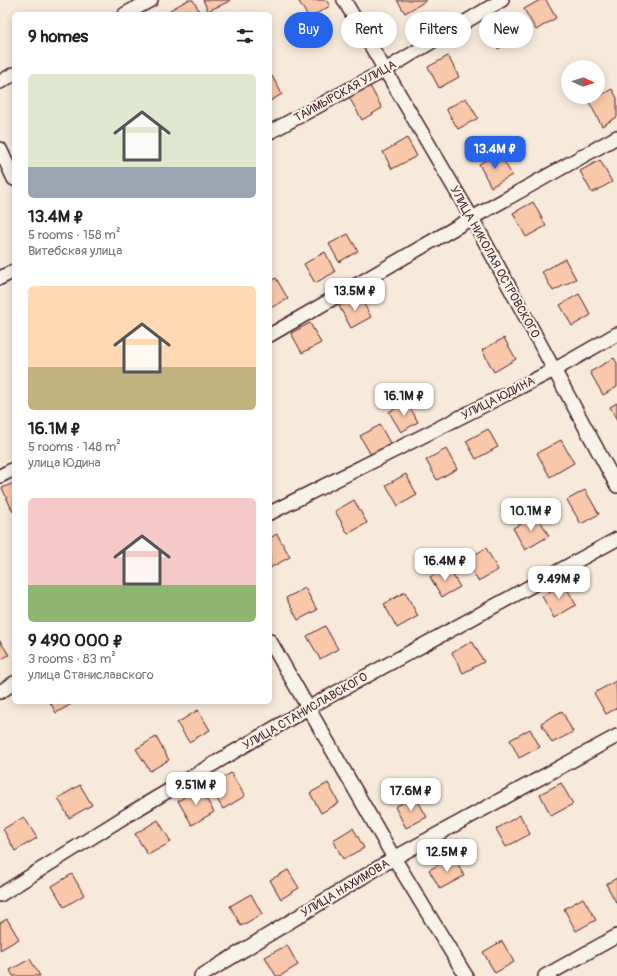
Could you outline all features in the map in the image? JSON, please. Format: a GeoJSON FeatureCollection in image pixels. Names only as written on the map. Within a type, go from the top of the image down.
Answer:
{"type":"FeatureCollection","features":[{"type":"Feature","properties":{"kind":"street"},"geometry":{"type":"LineString","coordinates":[[129,12],[151,0]]}},
{"type":"Feature","properties":{"kind":"street","name":"УЛИЦА НИКОЛАЯ ОСТРОВСКОГО"},"geometry":{"type":"LineString","coordinates":[[344,0],[472,218],[617,486]]}},
{"type":"Feature","properties":{"kind":"street","name":"ТАЙМЫРСКАЯ УЛИЦА"},"geometry":{"type":"LineString","coordinates":[[272,131],[385,70],[502,0]]}},
{"type":"Feature","properties":{"kind":"street"},"geometry":{"type":"LineString","coordinates":[[0,82],[12,75]]}},
{"type":"Feature","properties":{"kind":"street"},"geometry":{"type":"LineString","coordinates":[[272,333],[617,137]]}},
{"type":"Feature","properties":{"kind":"street"},"geometry":{"type":"LineString","coordinates":[[0,149],[12,175]]}},
{"type":"Feature","properties":{"kind":"street"},"geometry":{"type":"LineString","coordinates":[[0,278],[12,272]]}},
{"type":"Feature","properties":{"kind":"street","name":"УЛИЦА ЮДИНА"},"geometry":{"type":"LineString","coordinates":[[272,512],[554,370],[617,334]]}},
{"type":"Feature","properties":{"kind":"street"},"geometry":{"type":"LineString","coordinates":[[0,476],[12,470]]}},
{"type":"Feature","properties":{"kind":"street","name":"УЛИЦА СТАНИСЛАВСКОГО"},"geometry":{"type":"LineString","coordinates":[[0,895],[129,814],[308,708],[617,539]]}},
{"type":"Feature","properties":{"kind":"street"},"geometry":{"type":"LineString","coordinates":[[272,645],[394,858],[466,976]]}},
{"type":"Feature","properties":{"kind":"street"},"geometry":{"type":"LineString","coordinates":[[0,692],[12,684]]}},
{"type":"Feature","properties":{"kind":"street","name":"УЛИЦА НАХИМОВА"},"geometry":{"type":"LineString","coordinates":[[202,976],[394,858],[617,736]]}},
{"type":"Feature","properties":{"kind":"street"},"geometry":{"type":"LineString","coordinates":[[545,976],[617,936]]}},
{"type":"Feature","properties":{"kind":"building"},"geometry":{"type":"Polygon","coordinates":[[[188,0],[193,0],[200,12],[171,12],[170,10],[188,0]]]}},
{"type":"Feature","properties":{"kind":"building"},"geometry":{"type":"Polygon","coordinates":[[[203,0],[229,0],[230,1],[208,11],[203,0]]]}},
{"type":"Feature","properties":{"kind":"building"},"geometry":{"type":"Polygon","coordinates":[[[298,0],[326,0],[330,6],[320,12],[305,12],[298,0]]]}},
{"type":"Feature","properties":{"kind":"building"},"geometry":{"type":"Polygon","coordinates":[[[397,0],[426,0],[405,12],[397,0]]]}},
{"type":"Feature","properties":{"kind":"building"},"geometry":{"type":"Polygon","coordinates":[[[540,0],[546,0],[556,18],[536,30],[533,25],[533,12],[526,12],[524,9],[540,0]]]}},
{"type":"Feature","properties":{"kind":"building"},"geometry":{"type":"Polygon","coordinates":[[[448,56],[459,77],[439,88],[428,67],[448,56]]]}},
{"type":"Feature","properties":{"kind":"building"},"geometry":{"type":"Polygon","coordinates":[[[272,76],[282,94],[272,100],[272,76]]]}},
{"type":"Feature","properties":{"kind":"building"},"geometry":{"type":"Polygon","coordinates":[[[370,86],[382,108],[362,120],[349,97],[370,86]]]}},
{"type":"Feature","properties":{"kind":"building"},"geometry":{"type":"Polygon","coordinates":[[[612,89],[617,98],[617,117],[602,126],[590,104],[605,104],[605,93],[612,89]]]}},
{"type":"Feature","properties":{"kind":"building"},"geometry":{"type":"Polygon","coordinates":[[[466,98],[478,118],[458,129],[446,109],[466,98]]]}},
{"type":"Feature","properties":{"kind":"building"},"geometry":{"type":"Polygon","coordinates":[[[407,138],[417,156],[392,169],[383,152],[407,138]]]}},
{"type":"Feature","properties":{"kind":"building"},"geometry":{"type":"Polygon","coordinates":[[[499,153],[512,175],[491,187],[479,164],[499,153]]]}},
{"type":"Feature","properties":{"kind":"building"},"geometry":{"type":"Polygon","coordinates":[[[600,160],[612,182],[592,193],[580,171],[600,160]]]}},
{"type":"Feature","properties":{"kind":"building"},"geometry":{"type":"Polygon","coordinates":[[[533,202],[546,226],[526,237],[513,213],[533,202]]]}},
{"type":"Feature","properties":{"kind":"building"},"geometry":{"type":"Polygon","coordinates":[[[348,234],[358,251],[339,262],[329,244],[348,234]]]}},
{"type":"Feature","properties":{"kind":"building"},"geometry":{"type":"Polygon","coordinates":[[[325,252],[335,272],[315,283],[304,264],[325,252]]]}},
{"type":"Feature","properties":{"kind":"building"},"geometry":{"type":"Polygon","coordinates":[[[565,259],[576,279],[553,291],[542,272],[565,259]]]}},
{"type":"Feature","properties":{"kind":"building"},"geometry":{"type":"Polygon","coordinates":[[[276,278],[288,299],[272,307],[272,280],[276,278]]]}},
{"type":"Feature","properties":{"kind":"building"},"geometry":{"type":"Polygon","coordinates":[[[579,294],[591,315],[572,326],[560,305],[579,294]]]}},
{"type":"Feature","properties":{"kind":"building"},"geometry":{"type":"Polygon","coordinates":[[[359,295],[371,317],[351,328],[339,306],[359,295]]]}},
{"type":"Feature","properties":{"kind":"building"},"geometry":{"type":"Polygon","coordinates":[[[310,323],[321,343],[302,353],[291,333],[310,323]]]}},
{"type":"Feature","properties":{"kind":"building"},"geometry":{"type":"Polygon","coordinates":[[[504,338],[516,359],[494,372],[482,350],[504,338]]]}},
{"type":"Feature","properties":{"kind":"building"},"geometry":{"type":"Polygon","coordinates":[[[614,358],[617,363],[617,387],[603,395],[590,372],[614,358]]]}},
{"type":"Feature","properties":{"kind":"building"},"geometry":{"type":"Polygon","coordinates":[[[407,402],[418,422],[401,432],[389,412],[407,402]]]}},
{"type":"Feature","properties":{"kind":"building"},"geometry":{"type":"Polygon","coordinates":[[[617,403],[617,420],[610,407],[617,403]]]}},
{"type":"Feature","properties":{"kind":"building"},"geometry":{"type":"Polygon","coordinates":[[[380,425],[391,445],[371,455],[360,436],[380,425]]]}},
{"type":"Feature","properties":{"kind":"building"},"geometry":{"type":"Polygon","coordinates":[[[488,429],[498,447],[476,459],[466,441],[488,429]]]}},
{"type":"Feature","properties":{"kind":"building"},"geometry":{"type":"Polygon","coordinates":[[[561,440],[574,463],[550,477],[537,453],[561,440]]]}},
{"type":"Feature","properties":{"kind":"building"},"geometry":{"type":"Polygon","coordinates":[[[446,449],[457,469],[437,480],[426,460],[446,449]]]}},
{"type":"Feature","properties":{"kind":"building"},"geometry":{"type":"Polygon","coordinates":[[[406,474],[417,495],[398,506],[386,485],[406,474]]]}},
{"type":"Feature","properties":{"kind":"building"},"geometry":{"type":"Polygon","coordinates":[[[12,484],[12,510],[2,488],[12,484]]]}},
{"type":"Feature","properties":{"kind":"building"},"geometry":{"type":"Polygon","coordinates":[[[585,490],[599,514],[581,524],[567,500],[585,490]]]}},
{"type":"Feature","properties":{"kind":"building"},"geometry":{"type":"Polygon","coordinates":[[[354,500],[367,523],[348,534],[335,511],[354,500]]]}},
{"type":"Feature","properties":{"kind":"building"},"geometry":{"type":"Polygon","coordinates":[[[537,515],[549,536],[525,550],[513,528],[537,515]]]}},
{"type":"Feature","properties":{"kind":"building"},"geometry":{"type":"Polygon","coordinates":[[[277,534],[290,557],[272,567],[272,537],[277,534]]]}},
{"type":"Feature","properties":{"kind":"building"},"geometry":{"type":"Polygon","coordinates":[[[486,548],[498,570],[478,581],[466,560],[486,548]]]}},
{"type":"Feature","properties":{"kind":"building"},"geometry":{"type":"Polygon","coordinates":[[[448,567],[460,587],[442,597],[430,577],[448,567]]]}},
{"type":"Feature","properties":{"kind":"building"},"geometry":{"type":"Polygon","coordinates":[[[564,583],[576,605],[554,618],[542,596],[564,583]]]}},
{"type":"Feature","properties":{"kind":"building"},"geometry":{"type":"Polygon","coordinates":[[[305,588],[317,610],[298,620],[286,598],[305,588]]]}},
{"type":"Feature","properties":{"kind":"building"},"geometry":{"type":"Polygon","coordinates":[[[405,592],[418,616],[397,628],[384,604],[405,592]]]}},
{"type":"Feature","properties":{"kind":"building"},"geometry":{"type":"Polygon","coordinates":[[[325,626],[338,649],[320,659],[307,636],[325,626]]]}},
{"type":"Feature","properties":{"kind":"building"},"geometry":{"type":"Polygon","coordinates":[[[0,641],[9,655],[0,660],[0,641]]]}},
{"type":"Feature","properties":{"kind":"building"},"geometry":{"type":"Polygon","coordinates":[[[472,641],[484,662],[463,673],[452,653],[472,641]]]}},
{"type":"Feature","properties":{"kind":"building"},"geometry":{"type":"Polygon","coordinates":[[[616,681],[617,708],[606,714],[594,693],[616,681]]]}},
{"type":"Feature","properties":{"kind":"building"},"geometry":{"type":"Polygon","coordinates":[[[51,704],[72,704],[56,713],[51,704]]]}},
{"type":"Feature","properties":{"kind":"building"},"geometry":{"type":"Polygon","coordinates":[[[198,710],[210,730],[189,742],[177,723],[198,710]]]}},
{"type":"Feature","properties":{"kind":"building"},"geometry":{"type":"Polygon","coordinates":[[[562,711],[573,732],[552,743],[541,723],[562,711]]]}},
{"type":"Feature","properties":{"kind":"building"},"geometry":{"type":"Polygon","coordinates":[[[530,729],[540,747],[519,758],[510,740],[530,729]]]}},
{"type":"Feature","properties":{"kind":"building"},"geometry":{"type":"Polygon","coordinates":[[[156,737],[169,760],[150,771],[136,749],[156,737]]]}},
{"type":"Feature","properties":{"kind":"building"},"geometry":{"type":"Polygon","coordinates":[[[231,773],[245,796],[223,809],[209,786],[231,773]]]}},
{"type":"Feature","properties":{"kind":"building"},"geometry":{"type":"Polygon","coordinates":[[[328,783],[339,803],[321,813],[310,793],[328,783]]]}},
{"type":"Feature","properties":{"kind":"building"},"geometry":{"type":"Polygon","coordinates":[[[561,783],[573,804],[551,816],[540,794],[561,783]]]}},
{"type":"Feature","properties":{"kind":"building"},"geometry":{"type":"Polygon","coordinates":[[[80,785],[92,805],[69,818],[58,798],[80,785]]]}},
{"type":"Feature","properties":{"kind":"building"},"geometry":{"type":"Polygon","coordinates":[[[200,788],[214,812],[192,825],[178,801],[200,788]]]}},
{"type":"Feature","properties":{"kind":"building"},"geometry":{"type":"Polygon","coordinates":[[[415,796],[427,817],[406,828],[395,807],[415,796]]]}},
{"type":"Feature","properties":{"kind":"building"},"geometry":{"type":"Polygon","coordinates":[[[520,815],[530,834],[506,847],[496,829],[520,815]]]}},
{"type":"Feature","properties":{"kind":"building"},"geometry":{"type":"Polygon","coordinates":[[[24,817],[37,838],[15,851],[3,829],[24,817]]]}},
{"type":"Feature","properties":{"kind":"building"},"geometry":{"type":"Polygon","coordinates":[[[158,820],[171,842],[148,855],[135,834],[158,820]]]}},
{"type":"Feature","properties":{"kind":"building"},"geometry":{"type":"Polygon","coordinates":[[[353,828],[364,848],[343,859],[333,840],[353,828]]]}},
{"type":"Feature","properties":{"kind":"building"},"geometry":{"type":"Polygon","coordinates":[[[454,856],[464,876],[440,889],[429,870],[454,856]]]}},
{"type":"Feature","properties":{"kind":"building"},"geometry":{"type":"Polygon","coordinates":[[[288,870],[299,888],[281,899],[270,880],[288,870]]]}},
{"type":"Feature","properties":{"kind":"building"},"geometry":{"type":"Polygon","coordinates":[[[72,874],[84,895],[64,907],[52,886],[72,874]]]}},
{"type":"Feature","properties":{"kind":"building"},"geometry":{"type":"Polygon","coordinates":[[[617,878],[617,904],[606,884],[617,878]]]}},
{"type":"Feature","properties":{"kind":"building"},"geometry":{"type":"Polygon","coordinates":[[[251,894],[262,914],[241,926],[230,906],[251,894]]]}},
{"type":"Feature","properties":{"kind":"building"},"geometry":{"type":"Polygon","coordinates":[[[583,898],[596,920],[576,931],[564,909],[583,898]]]}},
{"type":"Feature","properties":{"kind":"building"},"geometry":{"type":"Polygon","coordinates":[[[7,919],[19,939],[0,950],[0,923],[7,919]]]}},
{"type":"Feature","properties":{"kind":"building"},"geometry":{"type":"Polygon","coordinates":[[[502,941],[514,962],[495,973],[483,952],[502,941]]]}},
{"type":"Feature","properties":{"kind":"building"},"geometry":{"type":"Polygon","coordinates":[[[287,945],[298,965],[280,976],[276,976],[265,957],[287,945]]]}},
{"type":"Feature","properties":{"kind":"building"},"geometry":{"type":"Polygon","coordinates":[[[30,959],[40,976],[13,976],[10,970],[30,959]]]}}]}
